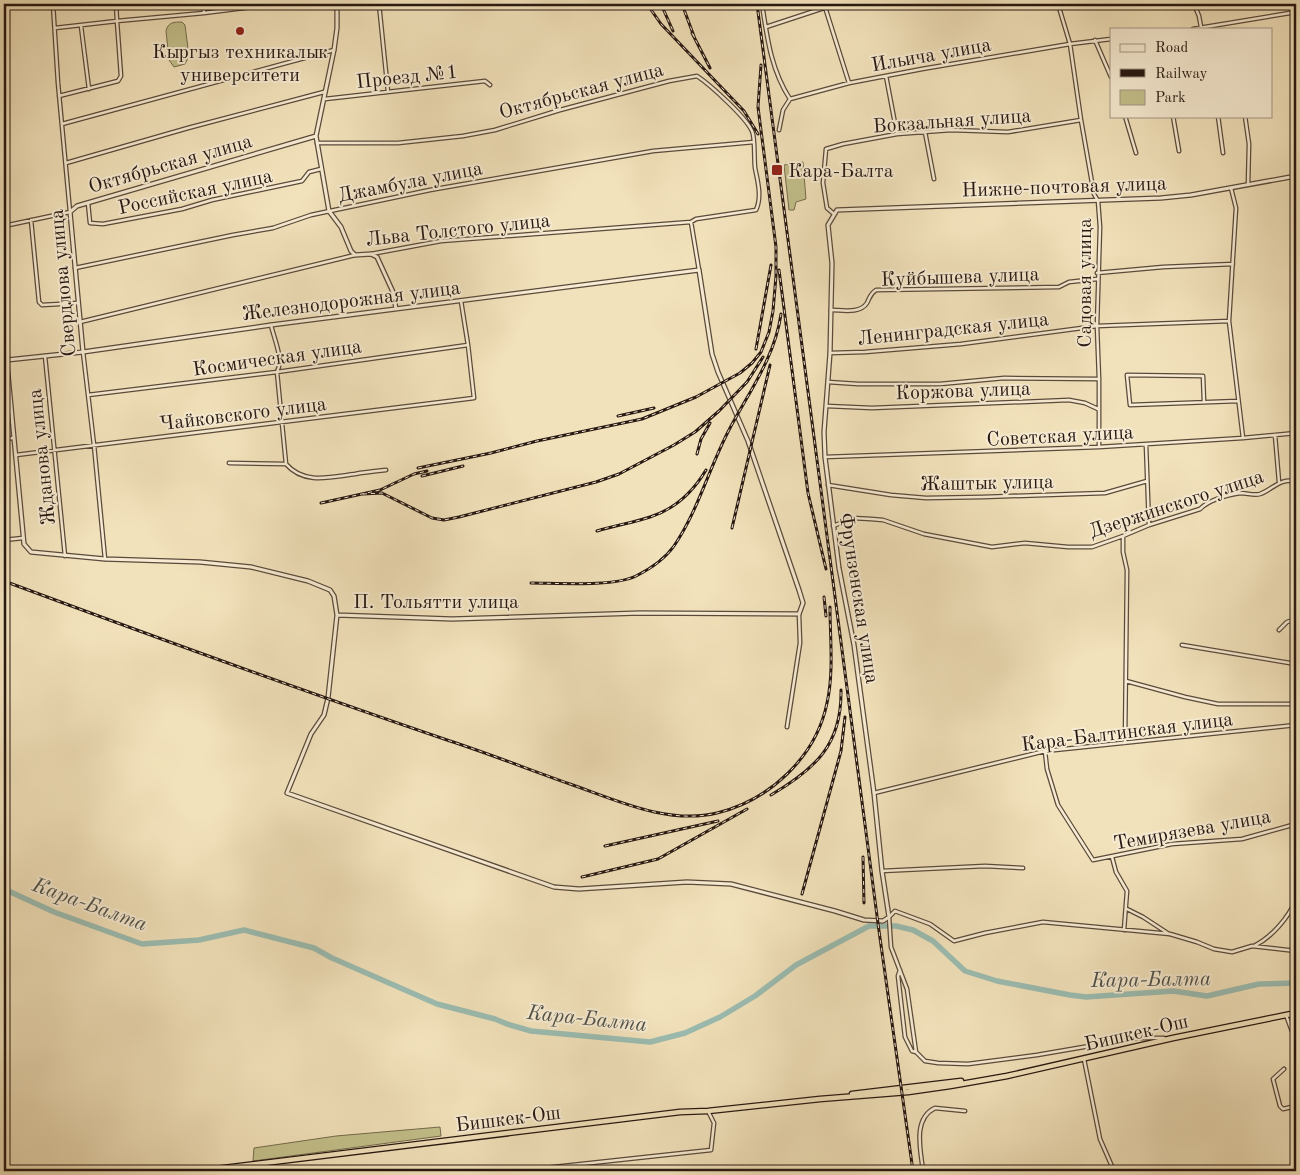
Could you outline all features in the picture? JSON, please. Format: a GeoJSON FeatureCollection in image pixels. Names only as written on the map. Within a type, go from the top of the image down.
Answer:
{"type":"FeatureCollection","features":[{"type":"Feature","properties":{"kind":"highway","name":"Бишкек-Ош"},"geometry":{"type":"LineString","coordinates":[[199,1171],[680,1112],[708,1111],[983,1080],[1296,1013]]}},
{"type":"Feature","properties":{"kind":"street","name":"Свердлова улица"},"geometry":{"type":"LineString","coordinates":[[54,4],[59,96],[78,303],[105,559]]}},
{"type":"Feature","properties":{"kind":"street"},"geometry":{"type":"LineString","coordinates":[[59,96],[89,90],[118,81],[121,78],[116,4]]}},
{"type":"Feature","properties":{"kind":"street"},"geometry":{"type":"LineString","coordinates":[[203,4],[204,13]]}},
{"type":"Feature","properties":{"kind":"street"},"geometry":{"type":"LineString","coordinates":[[55,28],[276,4]]}},
{"type":"Feature","properties":{"kind":"street"},"geometry":{"type":"LineString","coordinates":[[338,4],[334,50],[316,136],[330,210],[341,227],[351,251],[355,254]]}},
{"type":"Feature","properties":{"kind":"street"},"geometry":{"type":"LineString","coordinates":[[379,4],[388,92]]}},
{"type":"Feature","properties":{"kind":"street"},"geometry":{"type":"LineString","coordinates":[[762,4],[770,57],[782,88],[790,99],[782,110],[779,130]]}},
{"type":"Feature","properties":{"kind":"street"},"geometry":{"type":"LineString","coordinates":[[814,4],[816,10]]}},
{"type":"Feature","properties":{"kind":"street"},"geometry":{"type":"LineString","coordinates":[[766,26],[836,4]]}},
{"type":"Feature","properties":{"kind":"street","name":"Садовая улица"},"geometry":{"type":"LineString","coordinates":[[1058,4],[1070,44],[1094,194],[1098,201],[1100,227],[1097,273],[1099,447]]}},
{"type":"Feature","properties":{"kind":"street"},"geometry":{"type":"LineString","coordinates":[[1194,4],[1201,27]]}},
{"type":"Feature","properties":{"kind":"street"},"geometry":{"type":"LineString","coordinates":[[826,7],[849,83]]}},
{"type":"Feature","properties":{"kind":"street"},"geometry":{"type":"LineString","coordinates":[[1197,28],[1296,12]]}},
{"type":"Feature","properties":{"kind":"street"},"geometry":{"type":"LineString","coordinates":[[81,26],[89,90]]}},
{"type":"Feature","properties":{"kind":"street","name":"Ильича улица"},"geometry":{"type":"LineString","coordinates":[[790,99],[849,83],[886,76],[1070,44],[1110,39]]}},
{"type":"Feature","properties":{"kind":"street"},"geometry":{"type":"LineString","coordinates":[[1095,40],[1110,75]]}},
{"type":"Feature","properties":{"kind":"street"},"geometry":{"type":"LineString","coordinates":[[62,124],[334,50]]}},
{"type":"Feature","properties":{"kind":"street","name":"Октябрьская улица"},"geometry":{"type":"LineString","coordinates":[[317,143],[398,143],[463,136],[496,130],[560,110],[669,81],[697,76],[707,82],[749,126],[752,132],[759,189],[756,210]]}},
{"type":"Feature","properties":{"kind":"street"},"geometry":{"type":"LineString","coordinates":[[886,76],[897,134]]}},
{"type":"Feature","properties":{"kind":"street","name":"Проезд №1"},"geometry":{"type":"LineString","coordinates":[[325,99],[485,81],[490,85]]}},
{"type":"Feature","properties":{"kind":"street"},"geometry":{"type":"LineString","coordinates":[[66,163],[324,92]]}},
{"type":"Feature","properties":{"kind":"street"},"geometry":{"type":"LineString","coordinates":[[1126,118],[1136,154]]}},
{"type":"Feature","properties":{"kind":"street"},"geometry":{"type":"LineString","coordinates":[[1173,118],[1179,151]]}},
{"type":"Feature","properties":{"kind":"street"},"geometry":{"type":"LineString","coordinates":[[1218,118],[1223,153]]}},
{"type":"Feature","properties":{"kind":"street"},"geometry":{"type":"LineString","coordinates":[[1245,118],[1249,144],[1248,185]]}},
{"type":"Feature","properties":{"kind":"street","name":"Вокзальная улица"},"geometry":{"type":"LineString","coordinates":[[834,214],[826,208],[823,183],[826,149],[897,134],[951,130],[1008,132],[1081,120]]}},
{"type":"Feature","properties":{"kind":"street"},"geometry":{"type":"LineString","coordinates":[[924,132],[934,179]]}},
{"type":"Feature","properties":{"kind":"street","name":"Октябрьская улица"},"geometry":{"type":"LineString","coordinates":[[4,226],[70,212],[77,206],[316,136]]}},
{"type":"Feature","properties":{"kind":"street","name":"Джамбула улица"},"geometry":{"type":"LineString","coordinates":[[75,268],[272,228],[330,210],[430,190],[653,151],[754,142]]}},
{"type":"Feature","properties":{"kind":"street","name":"Российская улица"},"geometry":{"type":"LineString","coordinates":[[88,203],[90,223],[103,224],[163,213],[212,200],[302,181],[309,172],[321,169]]}},
{"type":"Feature","properties":{"kind":"street","name":"Нижне-почтовая улица"},"geometry":{"type":"LineString","coordinates":[[834,214],[837,210],[1098,201],[1191,195],[1296,176]]}},
{"type":"Feature","properties":{"kind":"street"},"geometry":{"type":"LineString","coordinates":[[1231,188],[1236,208],[1228,321],[1243,438]]}},
{"type":"Feature","properties":{"kind":"street","name":"Льва Толстого улица"},"geometry":{"type":"LineString","coordinates":[[80,322],[355,254],[371,254],[441,241],[691,222],[696,219],[756,210]]}},
{"type":"Feature","properties":{"kind":"street","name":"Фрунзенская улица"},"geometry":{"type":"LineString","coordinates":[[834,214],[828,225],[832,263],[830,353],[824,432],[825,457],[833,526],[854,645],[874,793],[891,947],[907,989],[916,1052]]}},
{"type":"Feature","properties":{"kind":"street"},"geometry":{"type":"LineString","coordinates":[[31,220],[39,302],[42,305],[78,303]]}},
{"type":"Feature","properties":{"kind":"street"},"geometry":{"type":"LineString","coordinates":[[691,222],[715,363],[748,442],[802,603],[800,643],[787,727]]}},
{"type":"Feature","properties":{"kind":"street"},"geometry":{"type":"LineString","coordinates":[[371,254],[377,257],[393,292],[396,309]]}},
{"type":"Feature","properties":{"kind":"street"},"geometry":{"type":"LineString","coordinates":[[1097,273],[1162,267],[1233,264]]}},
{"type":"Feature","properties":{"kind":"street","name":"Железнодорожная улица"},"geometry":{"type":"LineString","coordinates":[[5,360],[83,352],[271,325],[699,270]]}},
{"type":"Feature","properties":{"kind":"street","name":"Куйбышева улица"},"geometry":{"type":"LineString","coordinates":[[831,310],[852,311],[860,309],[866,305],[870,294],[876,290],[1058,287],[1069,282],[1097,279]]}},
{"type":"Feature","properties":{"kind":"street"},"geometry":{"type":"LineString","coordinates":[[461,301],[468,345]]}},
{"type":"Feature","properties":{"kind":"street","name":"Ленинградская улица"},"geometry":{"type":"LineString","coordinates":[[830,353],[961,344],[1097,326],[1228,321]]}},
{"type":"Feature","properties":{"kind":"street"},"geometry":{"type":"LineString","coordinates":[[271,325],[280,367],[277,372],[286,464],[291,470],[302,476],[318,478],[334,478],[386,470]]}},
{"type":"Feature","properties":{"kind":"street"},"geometry":{"type":"LineString","coordinates":[[4,332],[5,360],[23,538],[4,540]]}},
{"type":"Feature","properties":{"kind":"street","name":"Космическая улица"},"geometry":{"type":"LineString","coordinates":[[88,395],[277,372],[468,345]]}},
{"type":"Feature","properties":{"kind":"street","name":"Чайковского улица"},"geometry":{"type":"LineString","coordinates":[[16,455],[474,398],[468,345]]}},
{"type":"Feature","properties":{"kind":"street","name":"Жданова улица"},"geometry":{"type":"LineString","coordinates":[[45,356],[65,556]]}},
{"type":"Feature","properties":{"kind":"street"},"geometry":{"type":"LineString","coordinates":[[1204,402],[1203,376],[1127,375],[1130,405],[1238,401]]}},
{"type":"Feature","properties":{"kind":"street"},"geometry":{"type":"LineString","coordinates":[[828,382],[940,384],[1004,378],[1099,379]]}},
{"type":"Feature","properties":{"kind":"street","name":"Коржова улица"},"geometry":{"type":"LineString","coordinates":[[827,406],[882,408],[1069,400],[1085,403],[1099,409]]}},
{"type":"Feature","properties":{"kind":"street"},"geometry":{"type":"LineString","coordinates":[[4,407],[11,406]]}},
{"type":"Feature","properties":{"kind":"street","name":"Советская улица"},"geometry":{"type":"LineString","coordinates":[[825,457],[1146,445],[1296,433]]}},
{"type":"Feature","properties":{"kind":"street"},"geometry":{"type":"LineString","coordinates":[[1275,435],[1279,482]]}},
{"type":"Feature","properties":{"kind":"street"},"geometry":{"type":"LineString","coordinates":[[4,439],[14,438]]}},
{"type":"Feature","properties":{"kind":"street"},"geometry":{"type":"LineString","coordinates":[[1146,445],[1149,525]]}},
{"type":"Feature","properties":{"kind":"street"},"geometry":{"type":"LineString","coordinates":[[229,463],[286,464]]}},
{"type":"Feature","properties":{"kind":"street","name":"Жаштык улица"},"geometry":{"type":"LineString","coordinates":[[828,485],[891,495],[926,498],[1105,492],[1146,481]]}},
{"type":"Feature","properties":{"kind":"street","name":"Дзержинского улица"},"geometry":{"type":"LineString","coordinates":[[833,526],[853,518],[883,520],[924,534],[992,547],[1025,543],[1092,547],[1149,525],[1200,509],[1206,504],[1241,493],[1259,494],[1279,482],[1296,482]]}},
{"type":"Feature","properties":{"kind":"street"},"geometry":{"type":"LineString","coordinates":[[1123,536],[1123,552],[1127,570],[1125,743]]}},
{"type":"Feature","properties":{"kind":"street","name":"П. Тольятти улица"},"geometry":{"type":"LineString","coordinates":[[23,538],[24,544],[31,552],[105,559],[208,563],[251,568],[308,581],[330,590],[334,596],[337,615],[452,619],[640,613],[800,614]]}},
{"type":"Feature","properties":{"kind":"street"},"geometry":{"type":"LineString","coordinates":[[337,615],[328,698],[324,715],[311,734],[287,793],[554,887],[579,889],[687,882],[731,884],[864,920],[883,921],[895,911],[930,924],[954,941],[1042,922],[1170,934],[1214,949],[1232,952],[1264,941],[1290,913],[1296,900]]}},
{"type":"Feature","properties":{"kind":"street"},"geometry":{"type":"LineString","coordinates":[[1279,630],[1288,622],[1296,619]]}},
{"type":"Feature","properties":{"kind":"street"},"geometry":{"type":"LineString","coordinates":[[1182,645],[1296,664]]}},
{"type":"Feature","properties":{"kind":"street","name":"Кара-Балтинская улица"},"geometry":{"type":"LineString","coordinates":[[1126,681],[1218,704],[1296,704]]}},
{"type":"Feature","properties":{"kind":"street","name":"Кара-Балтинская улица"},"geometry":{"type":"LineString","coordinates":[[874,793],[1045,751],[1296,725]]}},
{"type":"Feature","properties":{"kind":"street","name":"Темирязева улица"},"geometry":{"type":"LineString","coordinates":[[1045,751],[1047,769],[1058,805],[1093,860],[1172,844],[1242,839],[1296,824]]}},
{"type":"Feature","properties":{"kind":"street"},"geometry":{"type":"LineString","coordinates":[[1112,857],[1116,872],[1127,891],[1124,930]]}},
{"type":"Feature","properties":{"kind":"street"},"geometry":{"type":"LineString","coordinates":[[882,871],[985,866],[1023,868]]}},
{"type":"Feature","properties":{"kind":"street"},"geometry":{"type":"LineString","coordinates":[[1127,909],[1170,934]]}},
{"type":"Feature","properties":{"kind":"street"},"geometry":{"type":"LineString","coordinates":[[1252,946],[1296,951]]}},
{"type":"Feature","properties":{"kind":"street"},"geometry":{"type":"LineString","coordinates":[[900,970],[898,976],[904,1037],[912,1051],[925,1060],[938,1063],[968,1064],[1037,1055],[1136,1038],[1173,1038]]}},
{"type":"Feature","properties":{"kind":"street"},"geometry":{"type":"LineString","coordinates":[[1286,1015],[1296,1042]]}},
{"type":"Feature","properties":{"kind":"street"},"geometry":{"type":"LineString","coordinates":[[1084,1059],[1100,1139],[1114,1171]]}},
{"type":"Feature","properties":{"kind":"street"},"geometry":{"type":"LineString","coordinates":[[1284,1070],[1272,1079],[1280,1106],[1283,1108],[1296,1106]]}},
{"type":"Feature","properties":{"kind":"street"},"geometry":{"type":"LineString","coordinates":[[923,1171],[920,1133],[925,1116],[935,1108],[965,1111]]}},
{"type":"Feature","properties":{"kind":"street"},"geometry":{"type":"LineString","coordinates":[[517,1171],[711,1150],[714,1123],[708,1111]]}},
{"type":"Feature","properties":{"kind":"green space"},"geometry":{"type":"Polygon","coordinates":[[[182,22],[185,25],[189,56],[185,64],[174,67],[169,60],[166,31],[170,24],[182,22]]]}},
{"type":"Feature","properties":{"kind":"green space"},"geometry":{"type":"Polygon","coordinates":[[[803,162],[806,199],[796,202],[794,210],[789,210],[784,165],[803,162]]]}},
{"type":"Feature","properties":{"kind":"green space"},"geometry":{"type":"Polygon","coordinates":[[[440,1127],[441,1136],[253,1161],[254,1148],[336,1136],[440,1127]]]}},
{"type":"Feature","properties":{"kind":"waterway","name":"Кара-Балта"},"geometry":{"type":"LineString","coordinates":[[4,889],[54,912],[142,944],[199,940],[244,930],[314,948],[332,958],[437,1004],[495,1019],[531,1031],[650,1042],[685,1033],[720,1017],[755,996],[796,965],[869,926],[896,926],[913,930],[933,941],[965,971],[997,981],[1070,995],[1086,997],[1173,991],[1207,996],[1259,984],[1296,983]]}},
{"type":"Feature","properties":{"kind":"railway"},"geometry":{"type":"LineString","coordinates":[[647,4],[661,24],[744,111],[758,134]]}},
{"type":"Feature","properties":{"kind":"railway"},"geometry":{"type":"LineString","coordinates":[[661,4],[673,31]]}},
{"type":"Feature","properties":{"kind":"railway"},"geometry":{"type":"LineString","coordinates":[[682,4],[695,39]]}},
{"type":"Feature","properties":{"kind":"railway"},"geometry":{"type":"LineString","coordinates":[[757,4],[879,931],[913,1171]]}},
{"type":"Feature","properties":{"kind":"railway"},"geometry":{"type":"LineString","coordinates":[[692,33],[710,68]]}},
{"type":"Feature","properties":{"kind":"railway"},"geometry":{"type":"LineString","coordinates":[[418,468],[642,419],[696,397],[740,373],[752,363],[761,352],[769,332],[776,276],[776,247],[758,107],[761,65]]}},
{"type":"Feature","properties":{"kind":"railway"},"geometry":{"type":"LineString","coordinates":[[756,349],[771,265]]}},
{"type":"Feature","properties":{"kind":"railway"},"geometry":{"type":"LineString","coordinates":[[779,270],[808,493],[826,569]]}},
{"type":"Feature","properties":{"kind":"railway"},"geometry":{"type":"LineString","coordinates":[[531,583],[585,584],[614,582],[636,576],[666,556],[690,518],[722,444],[767,360],[778,330],[781,314]]}},
{"type":"Feature","properties":{"kind":"railway"},"geometry":{"type":"LineString","coordinates":[[363,494],[382,493],[432,518],[444,520],[596,482],[619,474],[695,432],[747,382],[763,357]]}},
{"type":"Feature","properties":{"kind":"railway"},"geometry":{"type":"LineString","coordinates":[[732,528],[770,365]]}},
{"type":"Feature","properties":{"kind":"railway"},"geometry":{"type":"LineString","coordinates":[[618,416],[654,408]]}},
{"type":"Feature","properties":{"kind":"railway"},"geometry":{"type":"LineString","coordinates":[[697,454],[701,439],[710,423]]}},
{"type":"Feature","properties":{"kind":"railway"},"geometry":{"type":"LineString","coordinates":[[422,476],[463,466]]}},
{"type":"Feature","properties":{"kind":"railway"},"geometry":{"type":"LineString","coordinates":[[597,531],[659,514],[682,499],[695,486],[706,470]]}},
{"type":"Feature","properties":{"kind":"railway"},"geometry":{"type":"LineString","coordinates":[[321,503],[380,490],[414,474],[427,471]]}},
{"type":"Feature","properties":{"kind":"railway"},"geometry":{"type":"LineString","coordinates":[[4,581],[624,803],[642,809],[680,816],[699,816],[717,813],[755,798],[772,787],[801,758],[813,741],[827,703],[831,667],[830,607]]}},
{"type":"Feature","properties":{"kind":"railway"},"geometry":{"type":"LineString","coordinates":[[824,597],[826,616]]}},
{"type":"Feature","properties":{"kind":"railway"},"geometry":{"type":"LineString","coordinates":[[771,795],[801,775],[823,753],[831,741],[837,726],[841,690]]}},
{"type":"Feature","properties":{"kind":"railway"},"geometry":{"type":"LineString","coordinates":[[802,894],[841,751],[845,717]]}},
{"type":"Feature","properties":{"kind":"railway"},"geometry":{"type":"LineString","coordinates":[[582,877],[658,859],[747,809]]}},
{"type":"Feature","properties":{"kind":"railway"},"geometry":{"type":"LineString","coordinates":[[605,846],[718,821]]}},
{"type":"Feature","properties":{"kind":"railway"},"geometry":{"type":"LineString","coordinates":[[863,857],[864,903]]}},
{"type":"Feature","properties":{"kind":"place","name":"Кыргыз техникалык университети"},"geometry":{"type":"Point","coordinates":[240,31]}},
{"type":"Feature","properties":{"kind":"place","name":"Кара-Балта"},"geometry":{"type":"Point","coordinates":[777,170]}}]}
